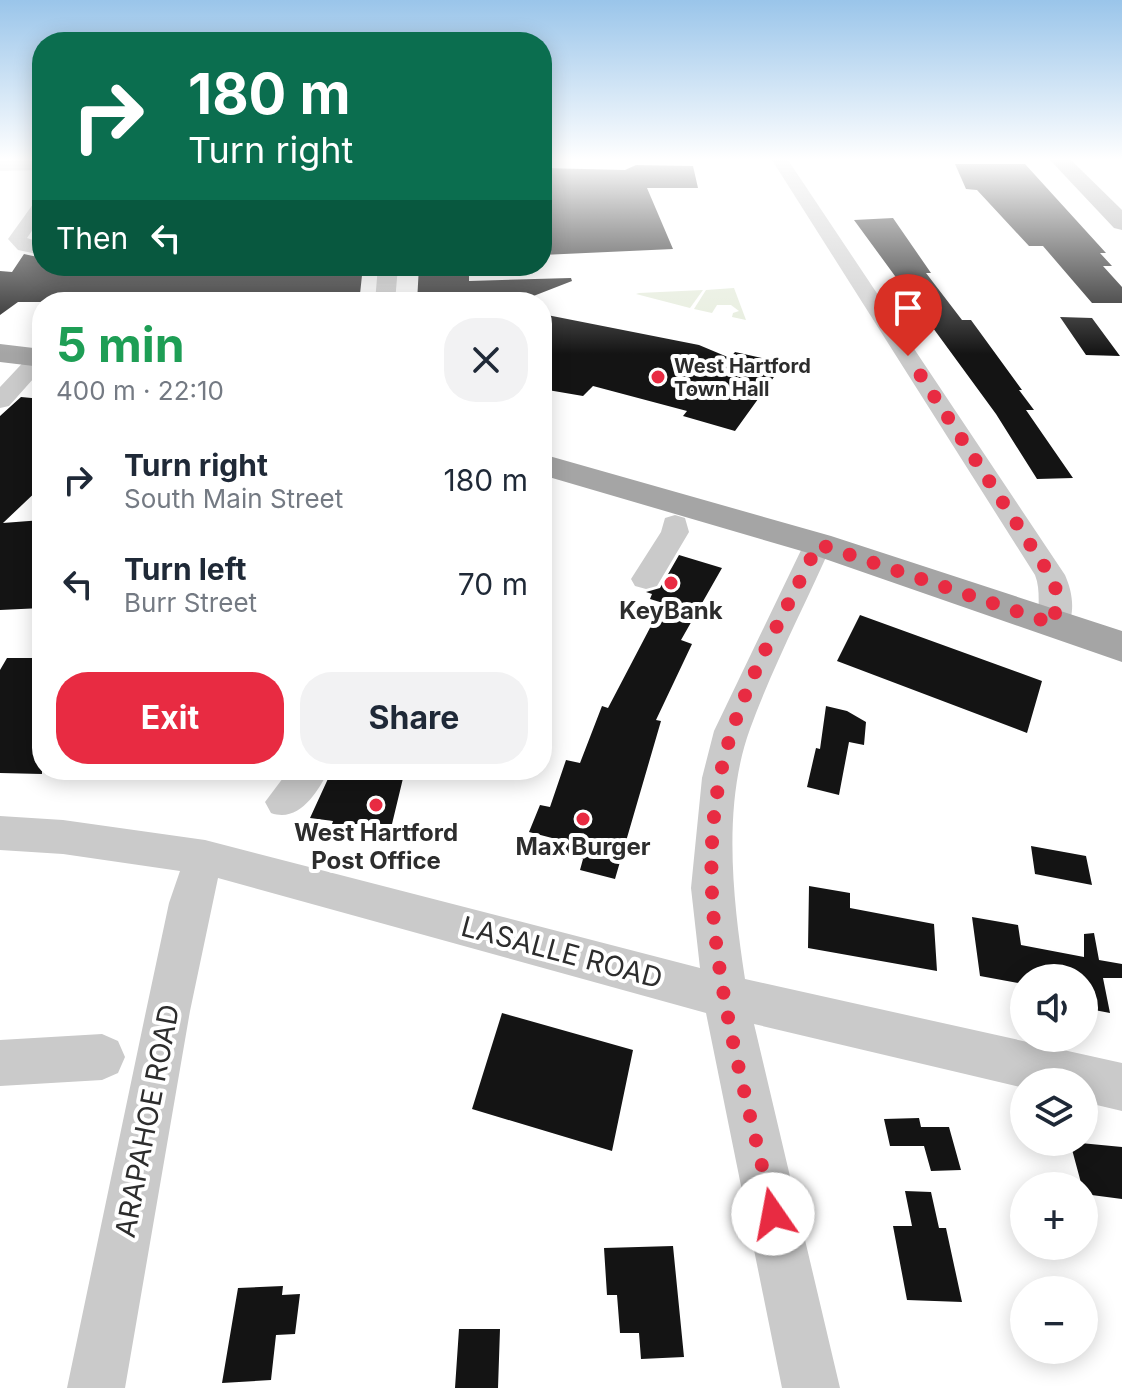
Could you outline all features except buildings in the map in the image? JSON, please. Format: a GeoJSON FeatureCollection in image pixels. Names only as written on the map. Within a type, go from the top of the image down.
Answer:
{"type":"FeatureCollection","features":[{"type":"Feature","properties":{"kind":"main road"},"geometry":{"type":"LineString","coordinates":[[0,353],[29,371]]}},
{"type":"Feature","properties":{"kind":"main road"},"geometry":{"type":"LineString","coordinates":[[552,467],[818,544],[1122,647]]}},
{"type":"Feature","properties":{"kind":"street"},"geometry":{"type":"LineString","coordinates":[[27,225],[17,239],[32,247]]}},
{"type":"Feature","properties":{"kind":"street"},"geometry":{"type":"LineString","coordinates":[[822,225],[1050,575],[1057,592],[1054,624]]}},
{"type":"Feature","properties":{"kind":"street"},"geometry":{"type":"LineString","coordinates":[[0,401],[29,371]]}},
{"type":"Feature","properties":{"kind":"street"},"geometry":{"type":"LineString","coordinates":[[641,590],[675,532],[675,524]]}},
{"type":"Feature","properties":{"kind":"street"},"geometry":{"type":"LineString","coordinates":[[811,1388],[725,996],[711,888],[720,778],[748,690],[818,544]]}},
{"type":"Feature","properties":{"kind":"street"},"geometry":{"type":"LineString","coordinates":[[284,802],[303,780]]}},
{"type":"Feature","properties":{"kind":"street","name":"LASALLE ROAD"},"geometry":{"type":"LineString","coordinates":[[0,833],[63,837],[205,857],[725,996],[1122,1087]]}},
{"type":"Feature","properties":{"kind":"street","name":"ARAPAHOE ROAD"},"geometry":{"type":"LineString","coordinates":[[96,1388],[190,903],[205,857]]}},
{"type":"Feature","properties":{"kind":"street"},"geometry":{"type":"LineString","coordinates":[[0,1063],[102,1057]]}},
{"type":"Feature","properties":{"kind":"green space"},"geometry":{"type":"Polygon","coordinates":[[[734,288],[746,320],[732,317],[739,311],[731,305],[717,305],[712,313],[694,309],[706,290],[734,288]]]}},
{"type":"Feature","properties":{"kind":"green space"},"geometry":{"type":"Polygon","coordinates":[[[703,290],[690,308],[636,294],[639,293],[703,290]]]}},
{"type":"Feature","properties":{"kind":"place","name":"West Hartford Town Hall"},"geometry":{"type":"Point","coordinates":[658,377]}},
{"type":"Feature","properties":{"kind":"place","name":"KeyBank"},"geometry":{"type":"Point","coordinates":[671,583]}},
{"type":"Feature","properties":{"kind":"place","name":"West Hartford Post Office"},"geometry":{"type":"Point","coordinates":[376,805]}},
{"type":"Feature","properties":{"kind":"place","name":"Max Burger"},"geometry":{"type":"Point","coordinates":[583,819]}},
{"type":"Feature","properties":{"kind":"route"},"geometry":{"type":"LineString","coordinates":[[773,1214],[725,996],[713,925],[711,888],[720,778],[732,731],[748,690],[818,544],[1054,624],[1057,592],[1050,575],[908,356]]}}]}
